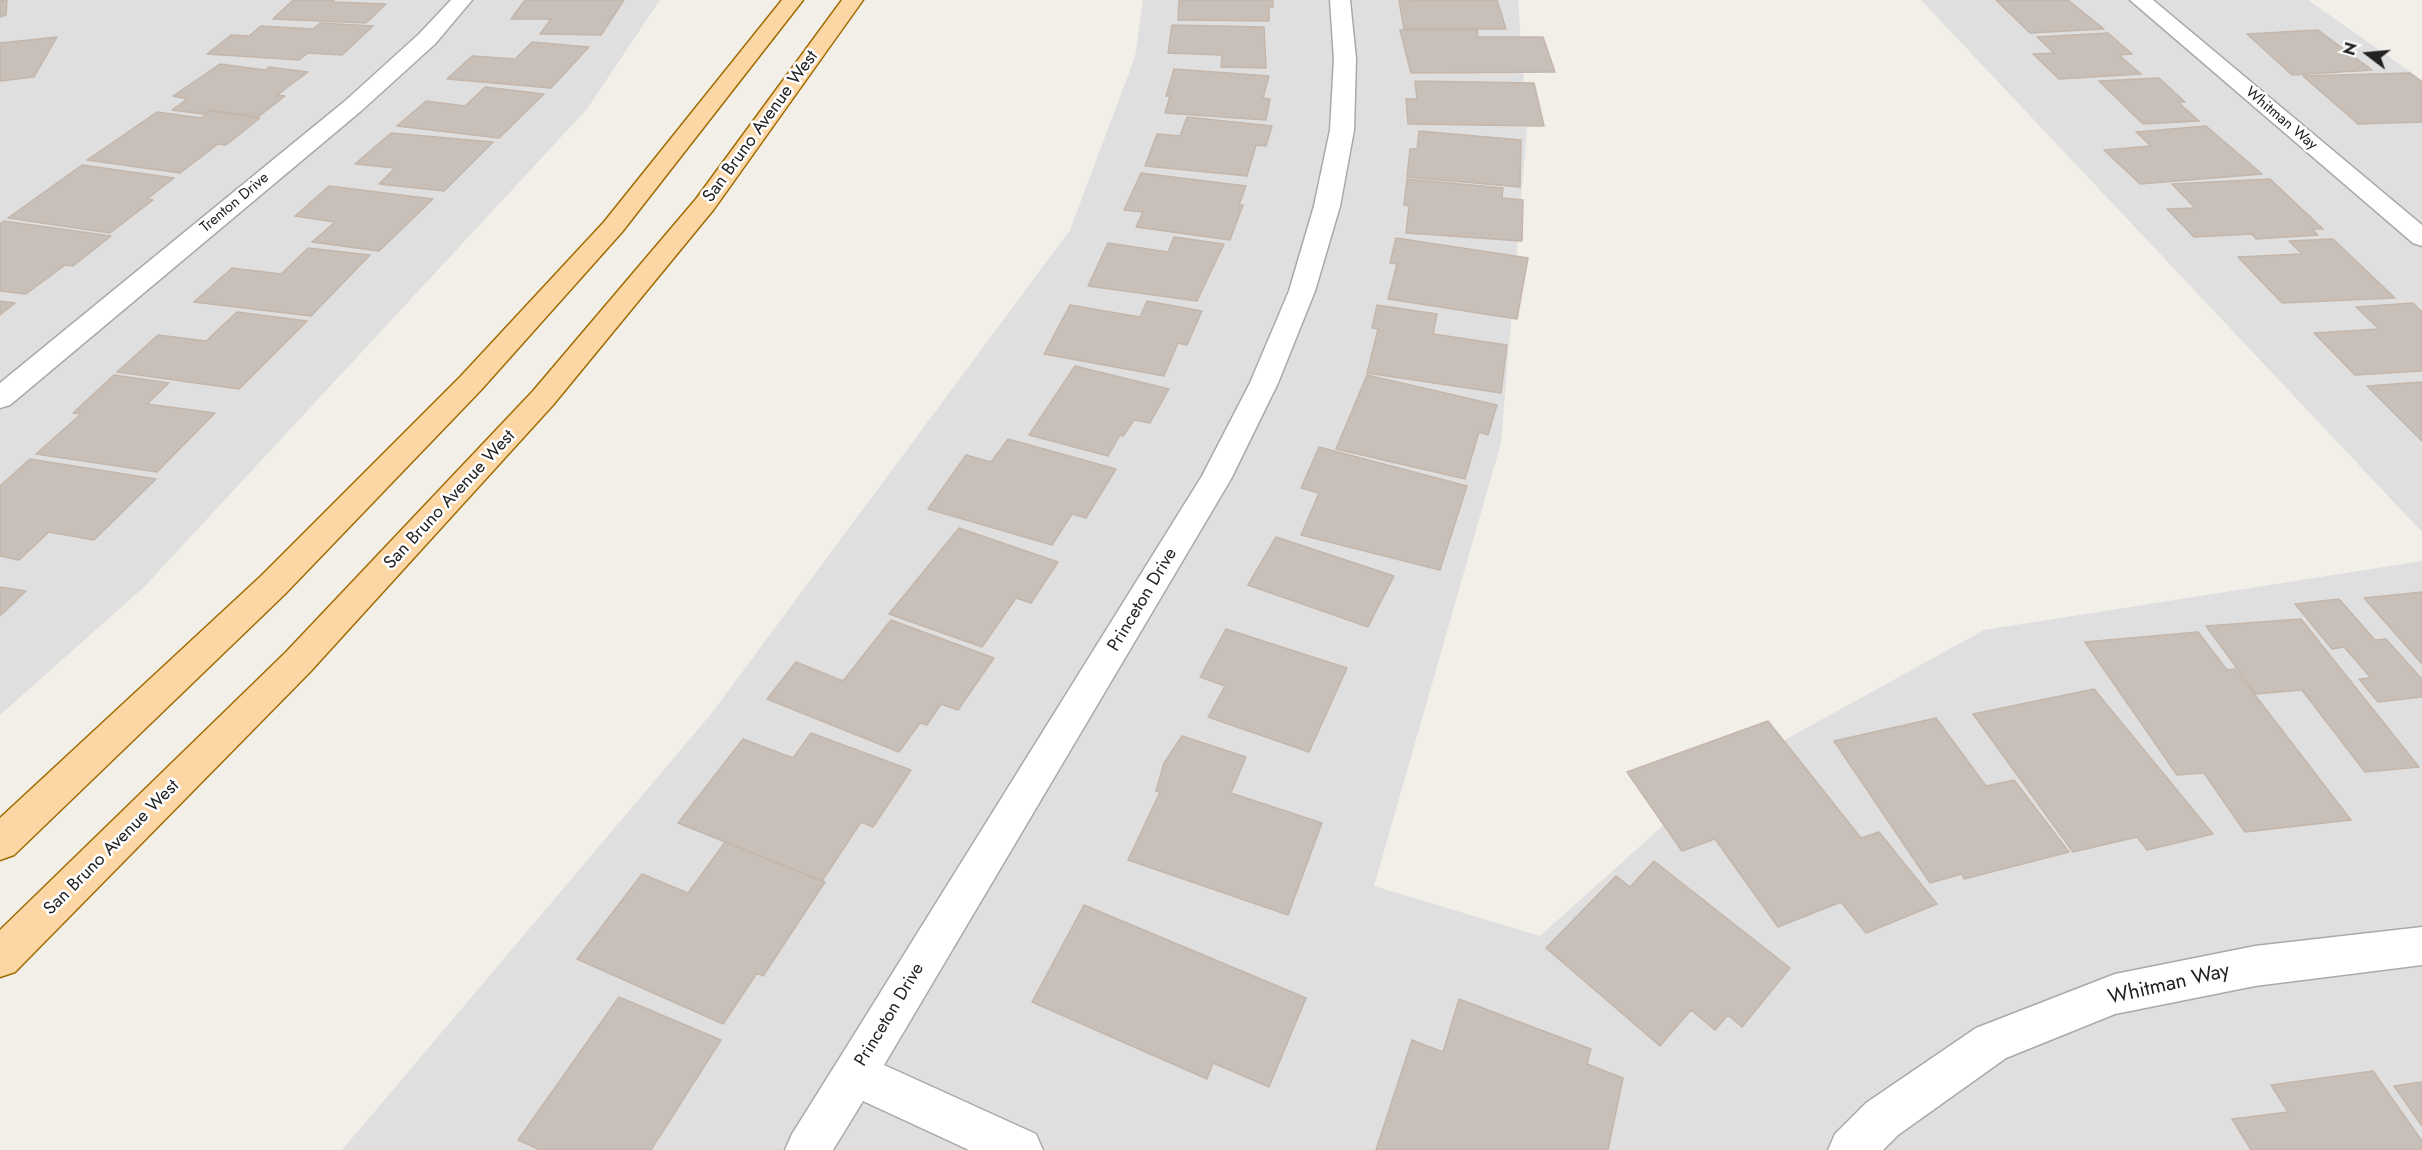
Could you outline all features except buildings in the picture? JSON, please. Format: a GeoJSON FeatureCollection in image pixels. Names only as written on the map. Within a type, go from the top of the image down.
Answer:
{"type":"FeatureCollection","features":[{"type":"Feature","properties":{"kind":"main road"},"geometry":{"type":"LineString","coordinates":[[0,843],[249,609],[471,383],[613,227],[793,0]]}},
{"type":"Feature","properties":{"kind":"main road","name":"San Bruno Avenue West"},"geometry":{"type":"LineString","coordinates":[[0,958],[298,662],[537,406],[705,204],[853,0]]}},
{"type":"Feature","properties":{"kind":"street","name":"Trenton Drive"},"geometry":{"type":"LineString","coordinates":[[0,398],[353,106],[427,39],[462,0]]}},
{"type":"Feature","properties":{"kind":"street","name":"Princeton Drive"},"geometry":{"type":"LineString","coordinates":[[808,1150],[1216,479],[1264,383],[1302,291],[1328,206],[1342,130],[1345,59],[1340,0]]}},
{"type":"Feature","properties":{"kind":"street","name":"Whitman Way"},"geometry":{"type":"LineString","coordinates":[[2140,0],[2422,238]]}},
{"type":"Feature","properties":{"kind":"street","name":"Whitman Way"},"geometry":{"type":"LineString","coordinates":[[1851,1150],[1882,1119],[1991,1043],[2115,994],[2255,966],[2422,946]]}},
{"type":"Feature","properties":{"kind":"street"},"geometry":{"type":"LineString","coordinates":[[854,1074],[1020,1150]]}},
{"type":"Feature","properties":{"kind":"shaded area"},"geometry":{"type":"Polygon","coordinates":[[[0,0],[660,0],[587,109],[144,587],[0,715],[0,0]]]}},
{"type":"Feature","properties":{"kind":"shaded area"},"geometry":{"type":"Polygon","coordinates":[[[1143,0],[1518,0],[1527,128],[1501,443],[1374,886],[1540,936],[1716,778],[1984,630],[2422,561],[2422,1150],[342,1150],[711,714],[1070,230],[1135,57],[1143,0]]]}},
{"type":"Feature","properties":{"kind":"shaded area"},"geometry":{"type":"Polygon","coordinates":[[[1921,0],[2308,0],[2422,80],[2422,532],[1921,0]]]}}]}
